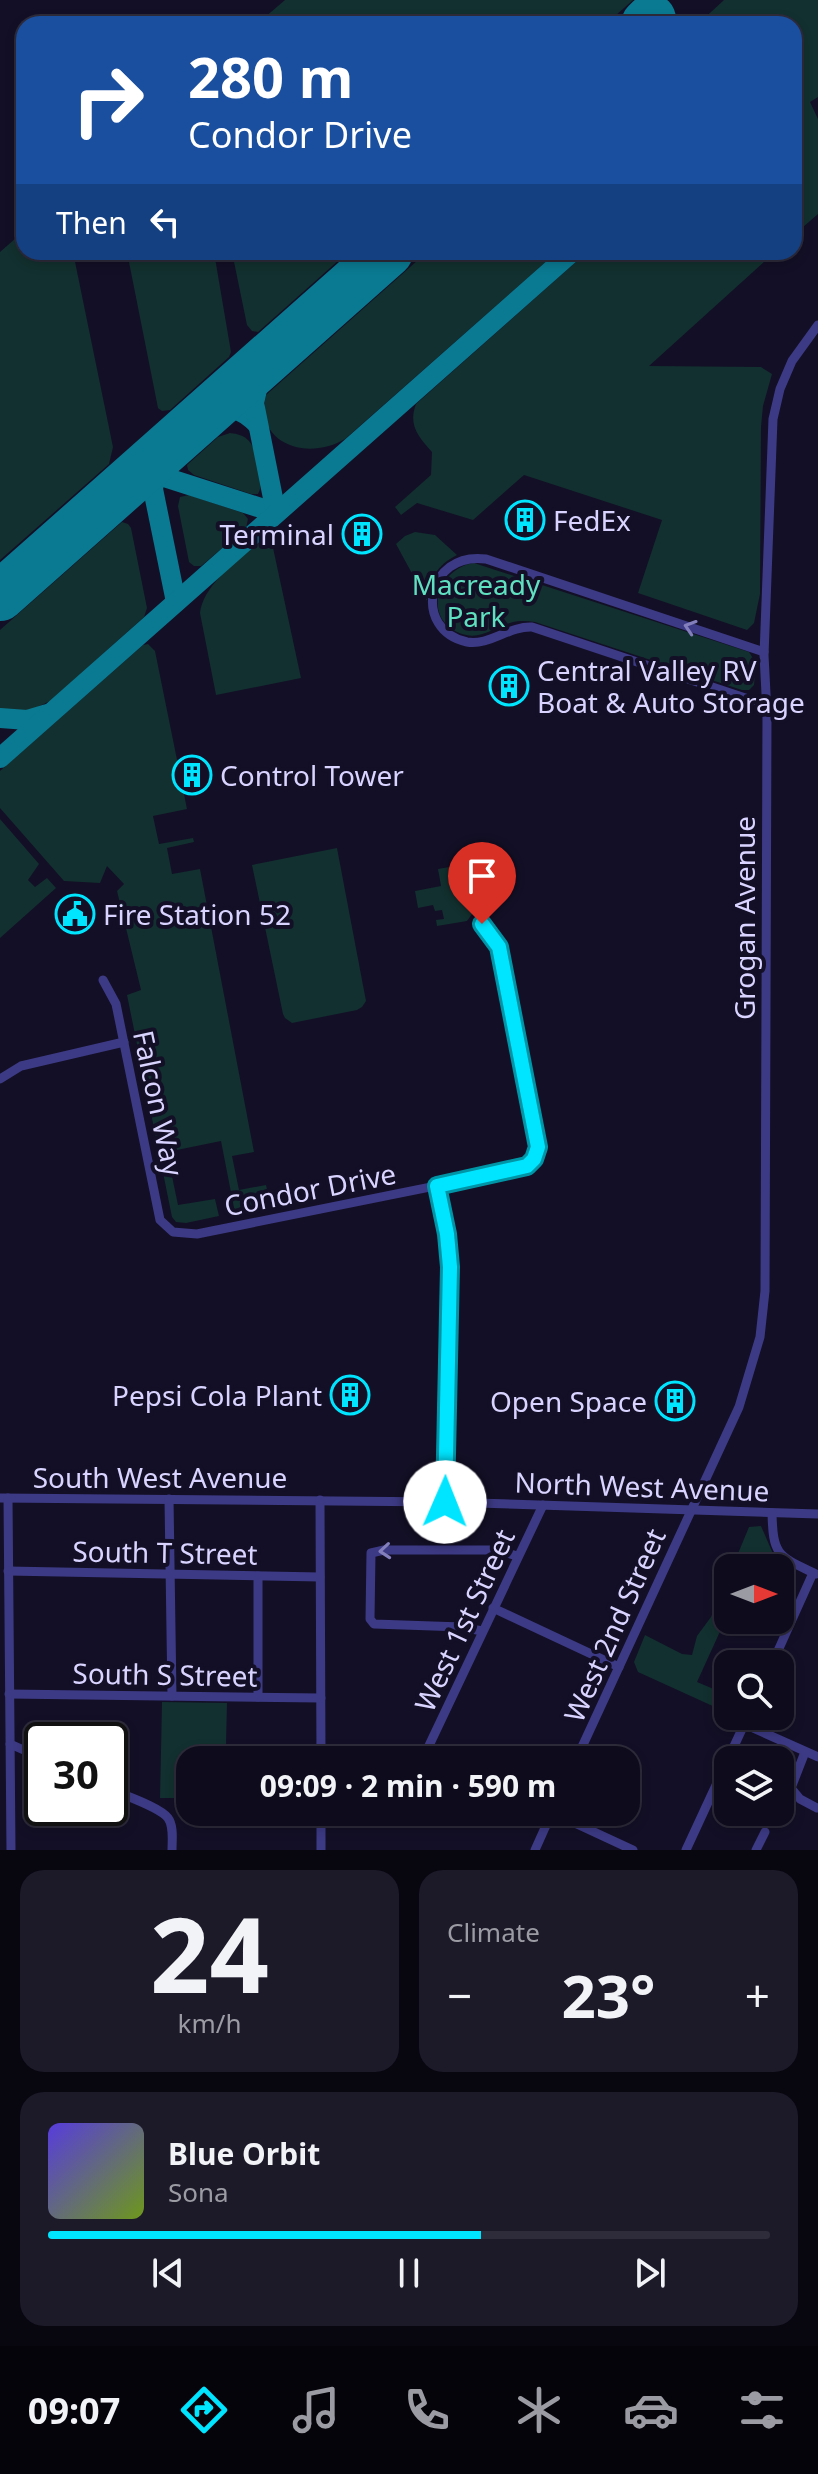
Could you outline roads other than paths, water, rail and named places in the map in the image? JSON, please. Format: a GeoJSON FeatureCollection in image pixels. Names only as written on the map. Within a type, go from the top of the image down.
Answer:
{"type":"FeatureCollection","features":[{"type":"Feature","properties":{"kind":"street","name":"Grogan Avenue"},"geometry":{"type":"LineString","coordinates":[[690,1509],[739,1407],[753,1366],[762,1319],[765,1291],[764,652],[773,419],[780,389],[792,361],[818,325]]}},
{"type":"Feature","properties":{"kind":"street"},"geometry":{"type":"LineString","coordinates":[[764,652],[486,559],[466,559],[448,567],[436,583],[433,595],[439,624],[450,635],[464,641],[480,643],[512,630],[532,627],[766,705]]}},
{"type":"Feature","properties":{"kind":"street","name":"Condor Drive"},"geometry":{"type":"LineString","coordinates":[[173,1232],[197,1234],[527,1166],[534,1159],[538,1147],[499,947],[482,924]]}},
{"type":"Feature","properties":{"kind":"street","name":"Falcon Way"},"geometry":{"type":"LineString","coordinates":[[103,980],[116,1004],[160,1220],[173,1232]]}},
{"type":"Feature","properties":{"kind":"street"},"geometry":{"type":"LineString","coordinates":[[0,1079],[21,1066],[124,1042]]}},
{"type":"Feature","properties":{"kind":"street"},"geometry":{"type":"LineString","coordinates":[[437,1186],[450,1267],[445,1502]]}},
{"type":"Feature","properties":{"kind":"street"},"geometry":{"type":"LineString","coordinates":[[4,1498],[8,1571],[11,1850]]}},
{"type":"Feature","properties":{"kind":"street","name":"South West Avenue"},"geometry":{"type":"LineString","coordinates":[[4,1498],[320,1500]]}},
{"type":"Feature","properties":{"kind":"street"},"geometry":{"type":"LineString","coordinates":[[169,1499],[172,1696]]}},
{"type":"Feature","properties":{"kind":"street"},"geometry":{"type":"LineString","coordinates":[[320,1500],[321,1746]]}},
{"type":"Feature","properties":{"kind":"street","name":"North West Avenue"},"geometry":{"type":"LineString","coordinates":[[320,1500],[818,1514]]}},
{"type":"Feature","properties":{"kind":"street","name":"West 1st Street"},"geometry":{"type":"LineString","coordinates":[[429,1746],[543,1505]]}},
{"type":"Feature","properties":{"kind":"street","name":"West 2nd Street"},"geometry":{"type":"LineString","coordinates":[[582,1746],[690,1509]]}},
{"type":"Feature","properties":{"kind":"street"},"geometry":{"type":"LineString","coordinates":[[772,1513],[775,1547],[782,1557],[816,1574],[779,1650]]}},
{"type":"Feature","properties":{"kind":"street"},"geometry":{"type":"LineString","coordinates":[[482,1631],[462,1627],[374,1624],[370,1619],[371,1553],[384,1550],[498,1550],[517,1556]]}},
{"type":"Feature","properties":{"kind":"street","name":"South T Street"},"geometry":{"type":"LineString","coordinates":[[8,1571],[320,1577]]}},
{"type":"Feature","properties":{"kind":"street"},"geometry":{"type":"LineString","coordinates":[[258,1576],[258,1697]]}},
{"type":"Feature","properties":{"kind":"street"},"geometry":{"type":"LineString","coordinates":[[493,1608],[619,1667]]}},
{"type":"Feature","properties":{"kind":"street","name":"South S Street"},"geometry":{"type":"LineString","coordinates":[[9,1694],[321,1698]]}},
{"type":"Feature","properties":{"kind":"street"},"geometry":{"type":"LineString","coordinates":[[686,1850],[741,1730]]}},
{"type":"Feature","properties":{"kind":"street"},"geometry":{"type":"LineString","coordinates":[[764,1730],[818,1757]]}},
{"type":"Feature","properties":{"kind":"street"},"geometry":{"type":"LineString","coordinates":[[10,1744],[24,1750]]}},
{"type":"Feature","properties":{"kind":"street"},"geometry":{"type":"LineString","coordinates":[[805,1752],[791,1788],[800,1799],[817,1808]]}},
{"type":"Feature","properties":{"kind":"street"},"geometry":{"type":"LineString","coordinates":[[128,1797],[169,1818],[172,1850]]}},
{"type":"Feature","properties":{"kind":"street"},"geometry":{"type":"LineString","coordinates":[[321,1826],[321,1850]]}},
{"type":"Feature","properties":{"kind":"street"},"geometry":{"type":"LineString","coordinates":[[535,1850],[546,1826]]}},
{"type":"Feature","properties":{"kind":"street"},"geometry":{"type":"LineString","coordinates":[[582,1826],[633,1850]]}},
{"type":"Feature","properties":{"kind":"street"},"geometry":{"type":"LineString","coordinates":[[756,1850],[765,1832]]}},
{"type":"Feature","properties":{"kind":"place","name":"FedEx"},"geometry":{"type":"Point","coordinates":[525,520]}},
{"type":"Feature","properties":{"kind":"place","name":"Terminal"},"geometry":{"type":"Point","coordinates":[362,534]}},
{"type":"Feature","properties":{"kind":"place","name":"Central Valley RV Boat & Auto Storage"},"geometry":{"type":"Point","coordinates":[509,686]}},
{"type":"Feature","properties":{"kind":"place","name":"Control Tower"},"geometry":{"type":"Point","coordinates":[192,775]}},
{"type":"Feature","properties":{"kind":"place","name":"Fire Station 52"},"geometry":{"type":"Point","coordinates":[75,914]}},
{"type":"Feature","properties":{"kind":"place","name":"Pepsi Cola Plant"},"geometry":{"type":"Point","coordinates":[350,1395]}},
{"type":"Feature","properties":{"kind":"place","name":"Open Space"},"geometry":{"type":"Point","coordinates":[675,1401]}},
{"type":"Feature","properties":{"kind":"park label","name":"Macready Park"},"geometry":{"type":"Point","coordinates":[476,600]}}]}
